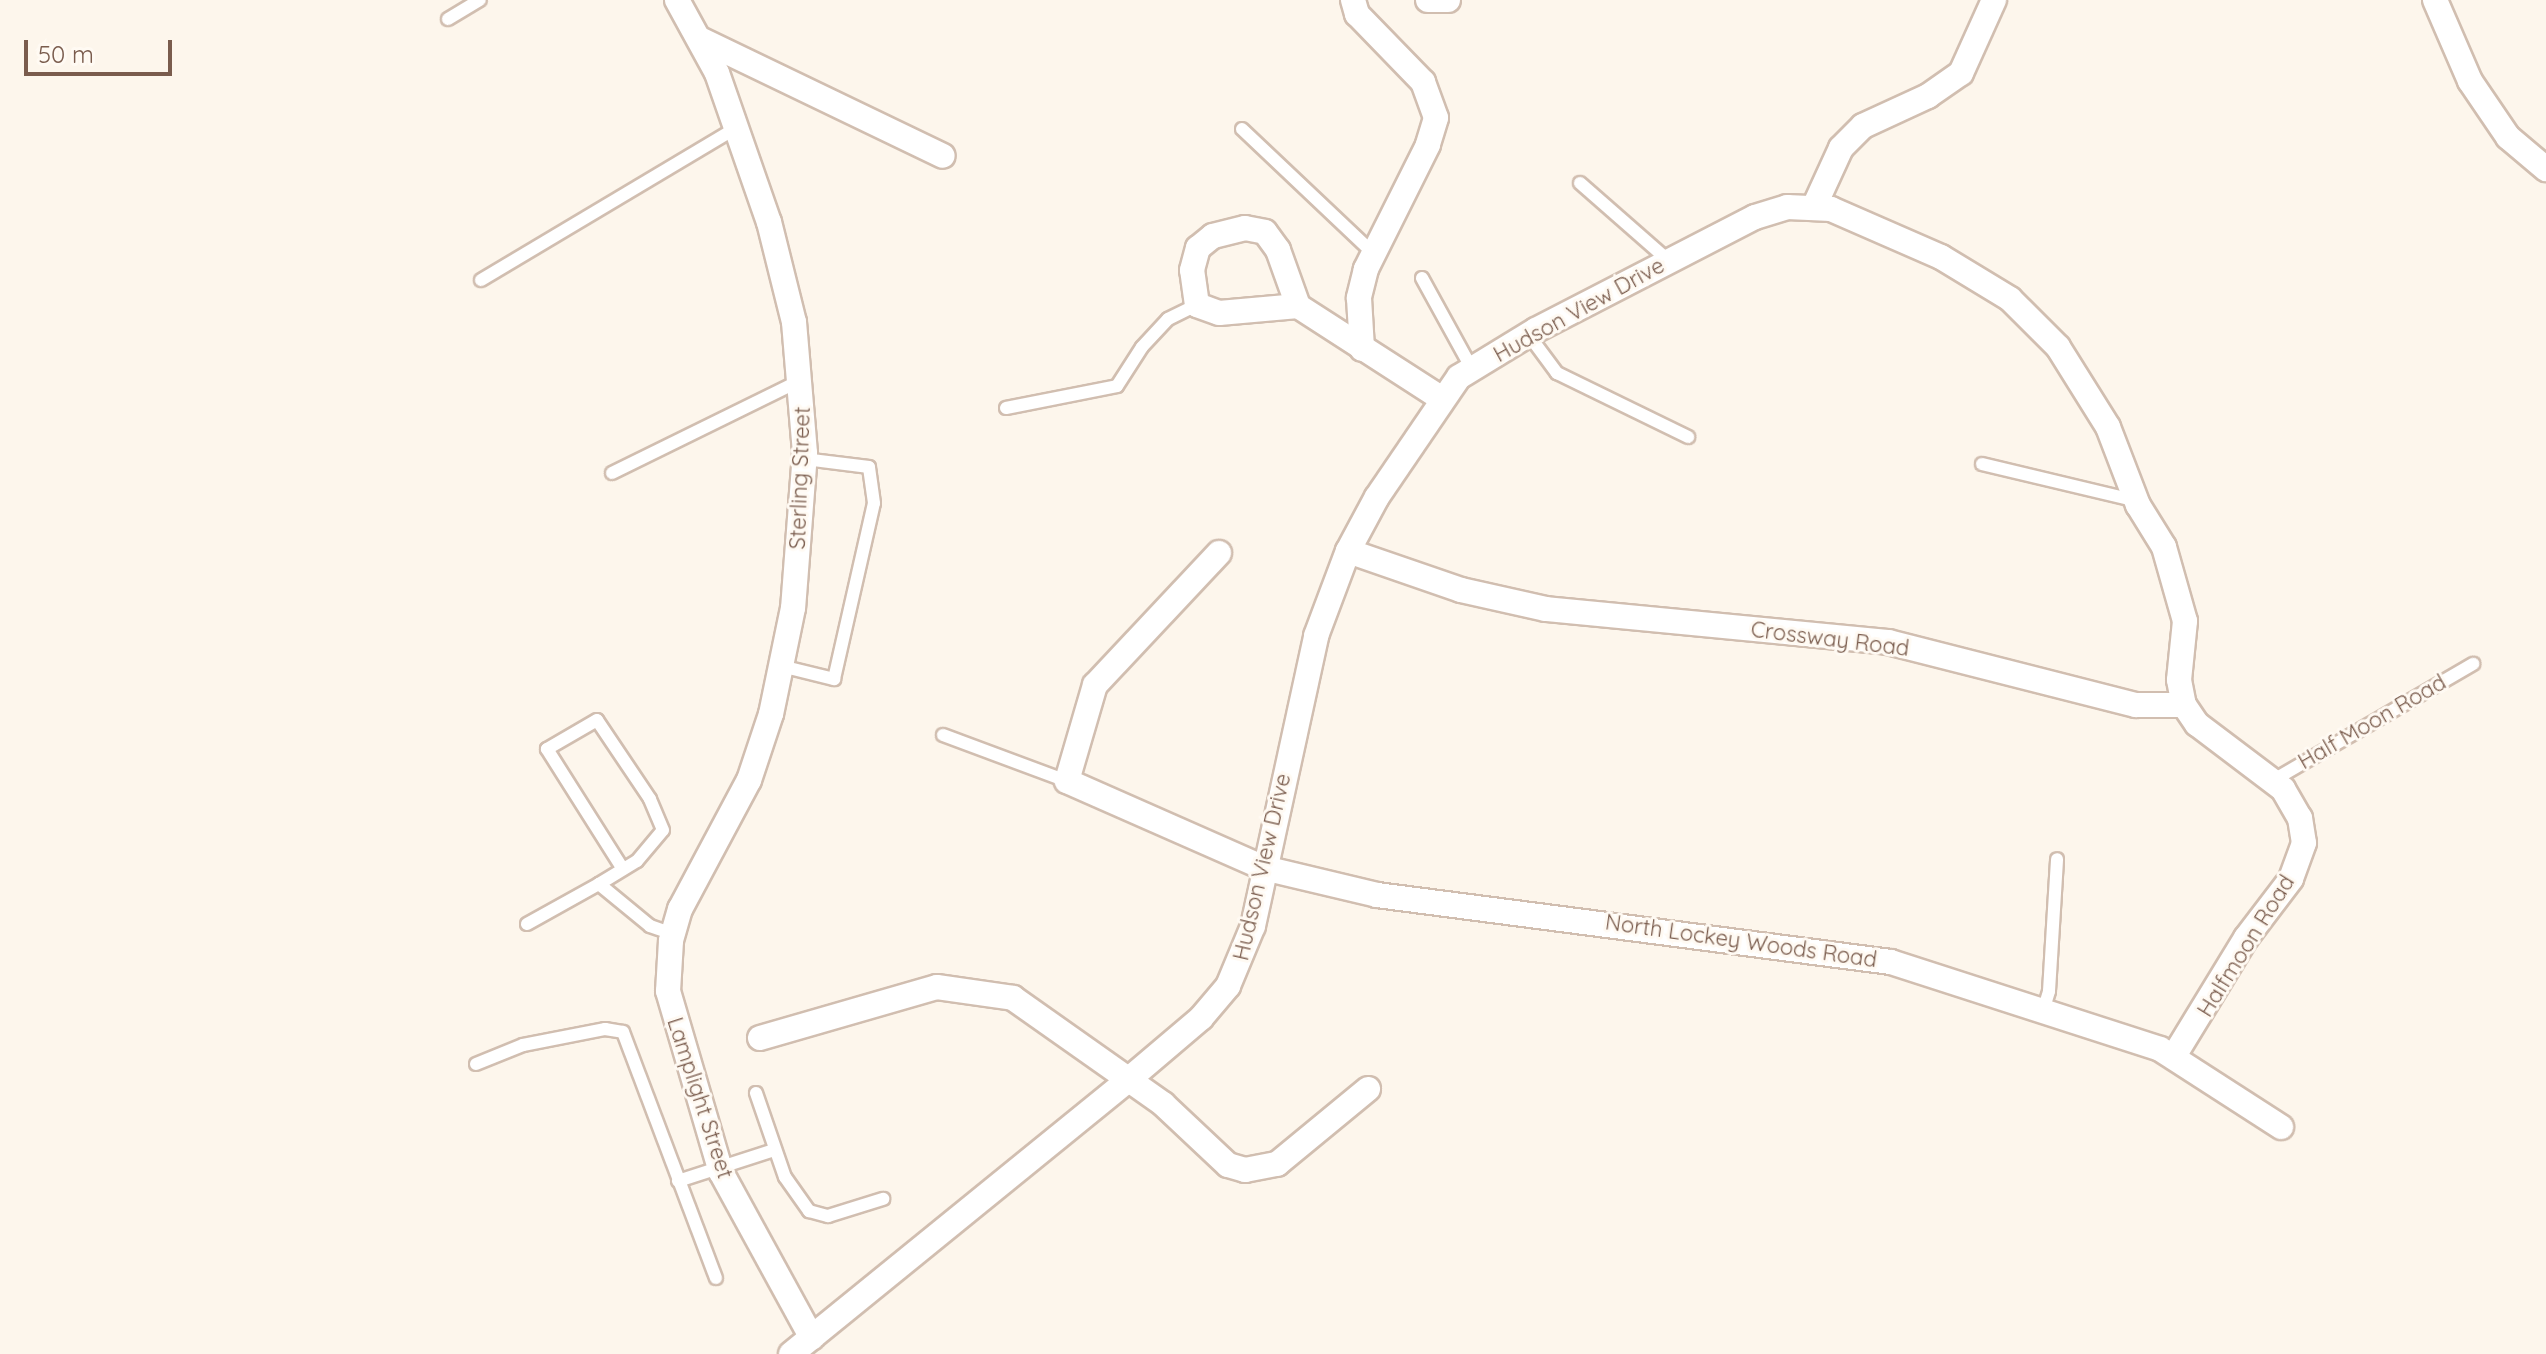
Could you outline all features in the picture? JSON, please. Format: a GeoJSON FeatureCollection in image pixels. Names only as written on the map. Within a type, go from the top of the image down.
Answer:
{"type":"FeatureCollection","features":[{"type":"Feature","properties":{"kind":"street","name":"Sterling Street"},"geometry":{"type":"LineString","coordinates":[[671,944],[680,909],[749,780],[781,666],[793,608],[805,459],[802,379],[769,222],[702,40],[677,0]]}},
{"type":"Feature","properties":{"kind":"street"},"geometry":{"type":"LineString","coordinates":[[1353,0],[1357,14],[1423,82],[1436,118],[1374,254],[1359,298],[1362,349]]}},
{"type":"Feature","properties":{"kind":"street"},"geometry":{"type":"LineString","coordinates":[[1428,0],[1448,0]]}},
{"type":"Feature","properties":{"kind":"street"},"geometry":{"type":"LineString","coordinates":[[1814,207],[1841,148],[1863,126],[1928,96],[1961,73],[1994,0]]}},
{"type":"Feature","properties":{"kind":"street"},"geometry":{"type":"LineString","coordinates":[[2435,0],[2470,81],[2508,137],[2546,169]]}},
{"type":"Feature","properties":{"kind":"street"},"geometry":{"type":"LineString","coordinates":[[702,40],[943,156]]}},
{"type":"Feature","properties":{"kind":"street","name":"Hudson View Drive"},"geometry":{"type":"LineString","coordinates":[[812,1338],[1128,1080],[1201,1018],[1228,986],[1253,926],[1316,636],[1348,551],[1441,398],[1472,369],[1528,334],[1755,217],[1787,207],[1814,207],[1869,222],[1941,257],[2028,313],[2058,347],[2108,427],[2137,501],[2164,547],[2185,621],[2179,680],[2184,705]]}},
{"type":"Feature","properties":{"kind":"street"},"geometry":{"type":"LineString","coordinates":[[1298,306],[1219,313],[1197,305],[1192,270],[1198,248],[1213,236],[1245,228],[1265,232],[1278,250],[1298,306],[1441,398]]}},
{"type":"Feature","properties":{"kind":"street","name":"Crossway Road"},"geometry":{"type":"LineString","coordinates":[[1348,551],[1461,590],[1546,609],[1888,642],[2136,705],[2184,705]]}},
{"type":"Feature","properties":{"kind":"street"},"geometry":{"type":"LineString","coordinates":[[1067,781],[1095,685],[1219,553]]}},
{"type":"Feature","properties":{"kind":"street"},"geometry":{"type":"LineString","coordinates":[[2184,705],[2197,724],[2272,781]]}},
{"type":"Feature","properties":{"kind":"street","name":"North Lockey Woods Road"},"geometry":{"type":"LineString","coordinates":[[1067,781],[1264,868],[1377,895],[1860,954],[2174,1056],[2281,1127]]}},
{"type":"Feature","properties":{"kind":"street","name":"Halfmoon Road"},"geometry":{"type":"LineString","coordinates":[[2174,1056],[2246,938],[2291,879],[2302,831],[2288,799],[2272,781]]}},
{"type":"Feature","properties":{"kind":"street","name":"Lamplight Street"},"geometry":{"type":"LineString","coordinates":[[671,944],[668,991],[676,1032],[720,1169],[812,1338]]}},
{"type":"Feature","properties":{"kind":"street"},"geometry":{"type":"LineString","coordinates":[[760,1038],[937,987],[1013,998],[1163,1104],[1228,1165],[1260,1171],[1277,1164],[1368,1089]]}},
{"type":"Feature","properties":{"kind":"street"},"geometry":{"type":"LineString","coordinates":[[791,1354],[812,1338]]}},
{"type":"Feature","properties":{"kind":"lane"},"geometry":{"type":"LineString","coordinates":[[448,19],[480,0]]}},
{"type":"Feature","properties":{"kind":"lane"},"geometry":{"type":"LineString","coordinates":[[481,280],[736,128]]}},
{"type":"Feature","properties":{"kind":"lane"},"geometry":{"type":"LineString","coordinates":[[1242,129],[1374,254]]}},
{"type":"Feature","properties":{"kind":"lane"},"geometry":{"type":"LineString","coordinates":[[1580,183],[1669,261]]}},
{"type":"Feature","properties":{"kind":"lane"},"geometry":{"type":"LineString","coordinates":[[1422,278],[1472,369]]}},
{"type":"Feature","properties":{"kind":"lane"},"geometry":{"type":"LineString","coordinates":[[1006,408],[1117,386],[1142,347],[1168,319],[1197,305]]}},
{"type":"Feature","properties":{"kind":"lane"},"geometry":{"type":"LineString","coordinates":[[1528,334],[1557,373],[1688,437]]}},
{"type":"Feature","properties":{"kind":"lane"},"geometry":{"type":"LineString","coordinates":[[612,473],[802,379]]}},
{"type":"Feature","properties":{"kind":"lane"},"geometry":{"type":"LineString","coordinates":[[781,666],[834,679],[874,503],[869,467],[805,459]]}},
{"type":"Feature","properties":{"kind":"lane"},"geometry":{"type":"LineString","coordinates":[[1982,464],[2137,501]]}},
{"type":"Feature","properties":{"kind":"lane","name":"Half Moon Road"},"geometry":{"type":"LineString","coordinates":[[2272,781],[2473,664]]}},
{"type":"Feature","properties":{"kind":"lane"},"geometry":{"type":"LineString","coordinates":[[527,924],[623,869],[657,842],[661,819],[597,720],[547,749],[623,869]]}},
{"type":"Feature","properties":{"kind":"lane"},"geometry":{"type":"LineString","coordinates":[[943,735],[1067,781]]}},
{"type":"Feature","properties":{"kind":"lane"},"geometry":{"type":"LineString","coordinates":[[2043,1011],[2049,991],[2057,859]]}},
{"type":"Feature","properties":{"kind":"lane"},"geometry":{"type":"LineString","coordinates":[[599,884],[671,944]]}},
{"type":"Feature","properties":{"kind":"lane"},"geometry":{"type":"LineString","coordinates":[[476,1064],[523,1045],[605,1029],[623,1032],[716,1278]]}},
{"type":"Feature","properties":{"kind":"lane"},"geometry":{"type":"LineString","coordinates":[[756,1093],[774,1150],[809,1211],[828,1216],[883,1199]]}},
{"type":"Feature","properties":{"kind":"lane"},"geometry":{"type":"LineString","coordinates":[[678,1181],[774,1150]]}}]}
